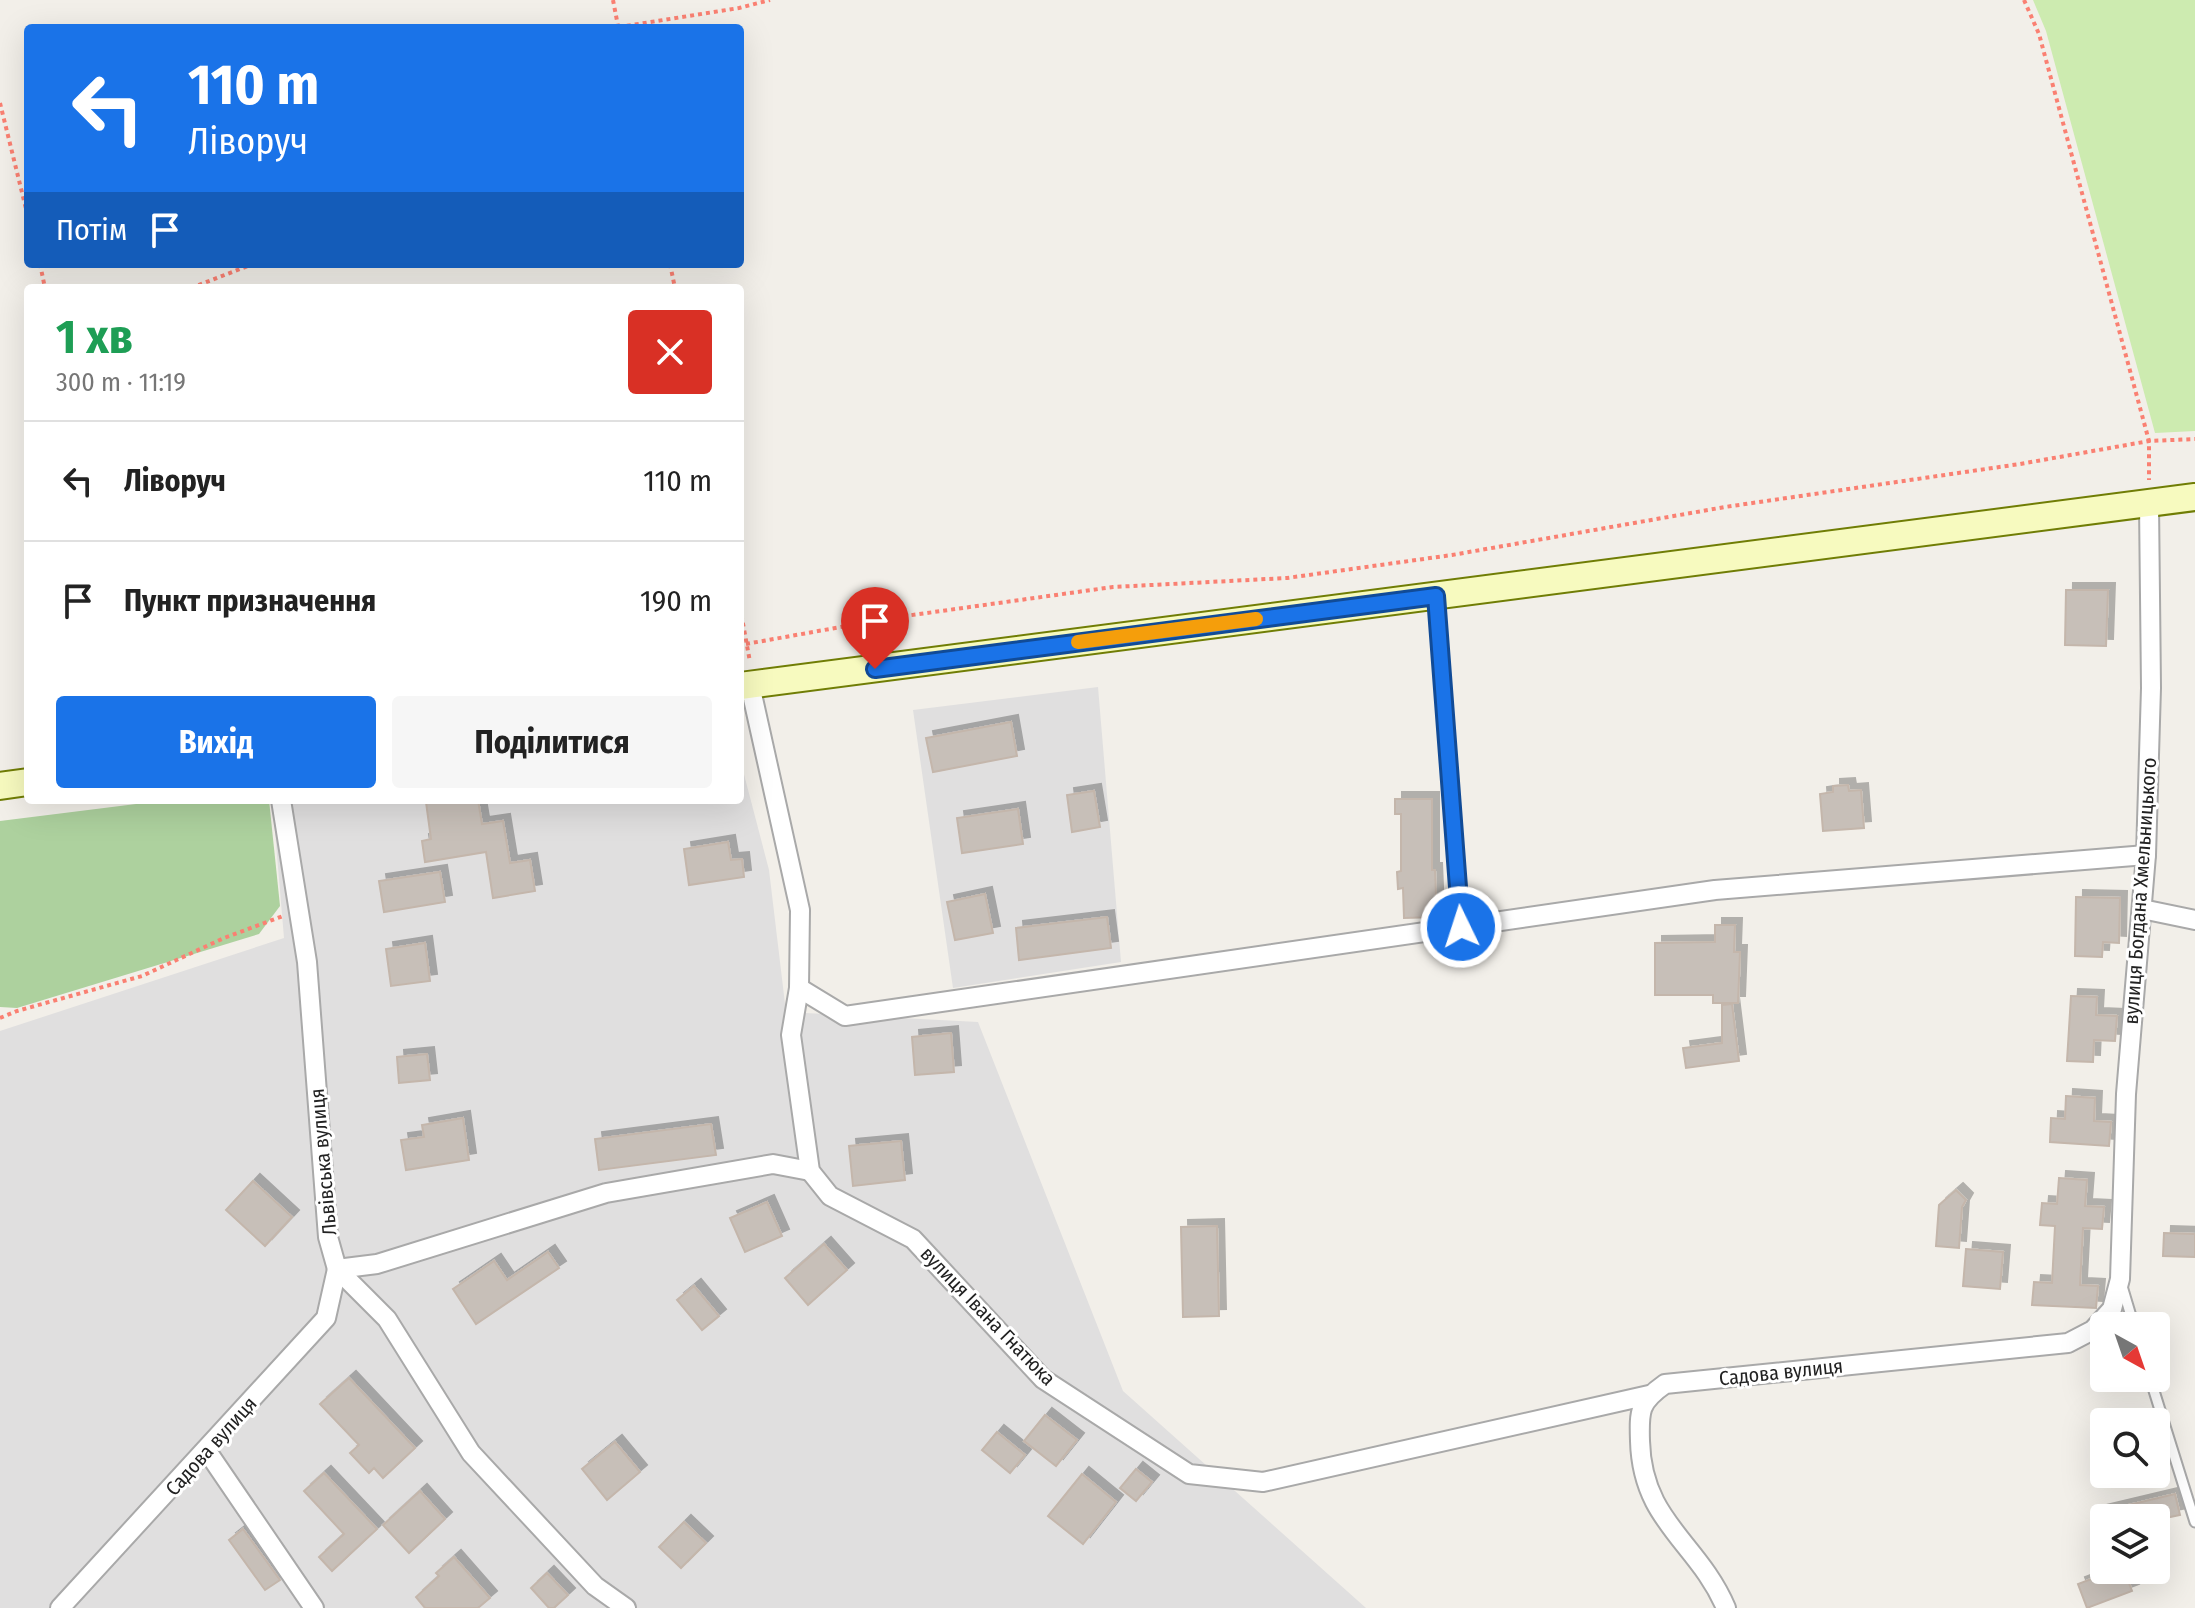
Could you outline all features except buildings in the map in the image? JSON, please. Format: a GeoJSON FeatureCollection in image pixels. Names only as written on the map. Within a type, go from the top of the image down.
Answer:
{"type":"FeatureCollection","features":[{"type":"Feature","properties":{"kind":"street"},"geometry":{"type":"LineString","coordinates":[[337,1269],[377,1264],[606,1193],[773,1164],[810,1171],[791,1035],[799,988],[800,910],[745,686],[2195,497]]}},
{"type":"Feature","properties":{"kind":"street","name":"вулиця Богдана Хмельницького"},"geometry":{"type":"LineString","coordinates":[[2120,1279],[2126,1094],[2146,855],[2151,688],[2149,504]]}},
{"type":"Feature","properties":{"kind":"street"},"geometry":{"type":"LineString","coordinates":[[0,786],[24,783]]}},
{"type":"Feature","properties":{"kind":"street","name":"Львівська вулиця"},"geometry":{"type":"LineString","coordinates":[[282,804],[307,962],[328,1237],[337,1269]]}},
{"type":"Feature","properties":{"kind":"street"},"geometry":{"type":"LineString","coordinates":[[799,988],[845,1016],[1715,890],[2146,855]]}},
{"type":"Feature","properties":{"kind":"street"},"geometry":{"type":"LineString","coordinates":[[2142,909],[2195,920]]}},
{"type":"Feature","properties":{"kind":"street","name":"вулиця Івана Гнатюка"},"geometry":{"type":"LineString","coordinates":[[810,1171],[830,1196],[913,1239],[1043,1379],[1189,1474],[1263,1482],[1649,1395]]}},
{"type":"Feature","properties":{"kind":"street"},"geometry":{"type":"LineString","coordinates":[[337,1269],[387,1319],[471,1453],[595,1586],[626,1608]]}},
{"type":"Feature","properties":{"kind":"street","name":"Садова вулиця"},"geometry":{"type":"LineString","coordinates":[[60,1608],[326,1318],[337,1269]]}},
{"type":"Feature","properties":{"kind":"street","name":"Садова вулиця"},"geometry":{"type":"LineString","coordinates":[[1649,1395],[1665,1384],[2068,1343],[2093,1330],[2112,1309],[2120,1279]]}},
{"type":"Feature","properties":{"kind":"street"},"geometry":{"type":"LineString","coordinates":[[1649,1395],[1639,1413],[1640,1468],[1656,1510],[1716,1585],[1726,1608]]}},
{"type":"Feature","properties":{"kind":"street"},"geometry":{"type":"LineString","coordinates":[[207,1451],[314,1608]]}},
{"type":"Feature","properties":{"kind":"lane"},"geometry":{"type":"LineString","coordinates":[[1436,596],[1461,927]]}},
{"type":"Feature","properties":{"kind":"lane"},"geometry":{"type":"LineString","coordinates":[[2120,1279],[2130,1312]]}},
{"type":"Feature","properties":{"kind":"lane"},"geometry":{"type":"LineString","coordinates":[[2154,1392],[2195,1522]]}},
{"type":"Feature","properties":{"kind":"path"},"geometry":{"type":"LineString","coordinates":[[613,0],[618,24]]}},
{"type":"Feature","properties":{"kind":"path"},"geometry":{"type":"LineString","coordinates":[[638,24],[770,0]]}},
{"type":"Feature","properties":{"kind":"path"},"geometry":{"type":"LineString","coordinates":[[2024,0],[2039,34],[2149,441],[2149,504]]}},
{"type":"Feature","properties":{"kind":"path"},"geometry":{"type":"LineString","coordinates":[[0,103],[24,201]]}},
{"type":"Feature","properties":{"kind":"path"},"geometry":{"type":"LineString","coordinates":[[201,284],[243,268]]}},
{"type":"Feature","properties":{"kind":"path"},"geometry":{"type":"LineString","coordinates":[[746,644],[891,618],[1113,587],[1287,578],[1437,558],[1725,507],[2020,464],[2149,441],[2195,439]]}},
{"type":"Feature","properties":{"kind":"path"},"geometry":{"type":"LineString","coordinates":[[744,632],[750,662],[745,686]]}},
{"type":"Feature","properties":{"kind":"path"},"geometry":{"type":"LineString","coordinates":[[0,1018],[142,976],[224,938],[299,910]]}},
{"type":"Feature","properties":{"kind":"shaded area"},"geometry":{"type":"Polygon","coordinates":[[[1098,687],[1121,962],[953,988],[913,710],[1098,687]]]}},
{"type":"Feature","properties":{"kind":"shaded area"},"geometry":{"type":"Polygon","coordinates":[[[744,774],[769,870],[786,1012],[978,1022],[1123,1391],[1366,1608],[0,1608],[0,1031],[284,938],[273,808],[292,804],[744,804],[744,774]]]}},
{"type":"Feature","properties":{"kind":"green space"},"geometry":{"type":"Polygon","coordinates":[[[2033,0],[2195,0],[2195,431],[2155,433],[2046,31],[2033,0]]]}},
{"type":"Feature","properties":{"kind":"green space"},"geometry":{"type":"Polygon","coordinates":[[[136,804],[269,804],[280,906],[259,934],[17,1008],[0,1007],[0,821],[136,804]]]}},
{"type":"Feature","properties":{"kind":"slow traffic"},"geometry":{"type":"LineString","coordinates":[[1078,642],[1256,619]]}},
{"type":"Feature","properties":{"kind":"route"},"geometry":{"type":"LineString","coordinates":[[875,669],[1436,596],[1461,927]]}}]}
